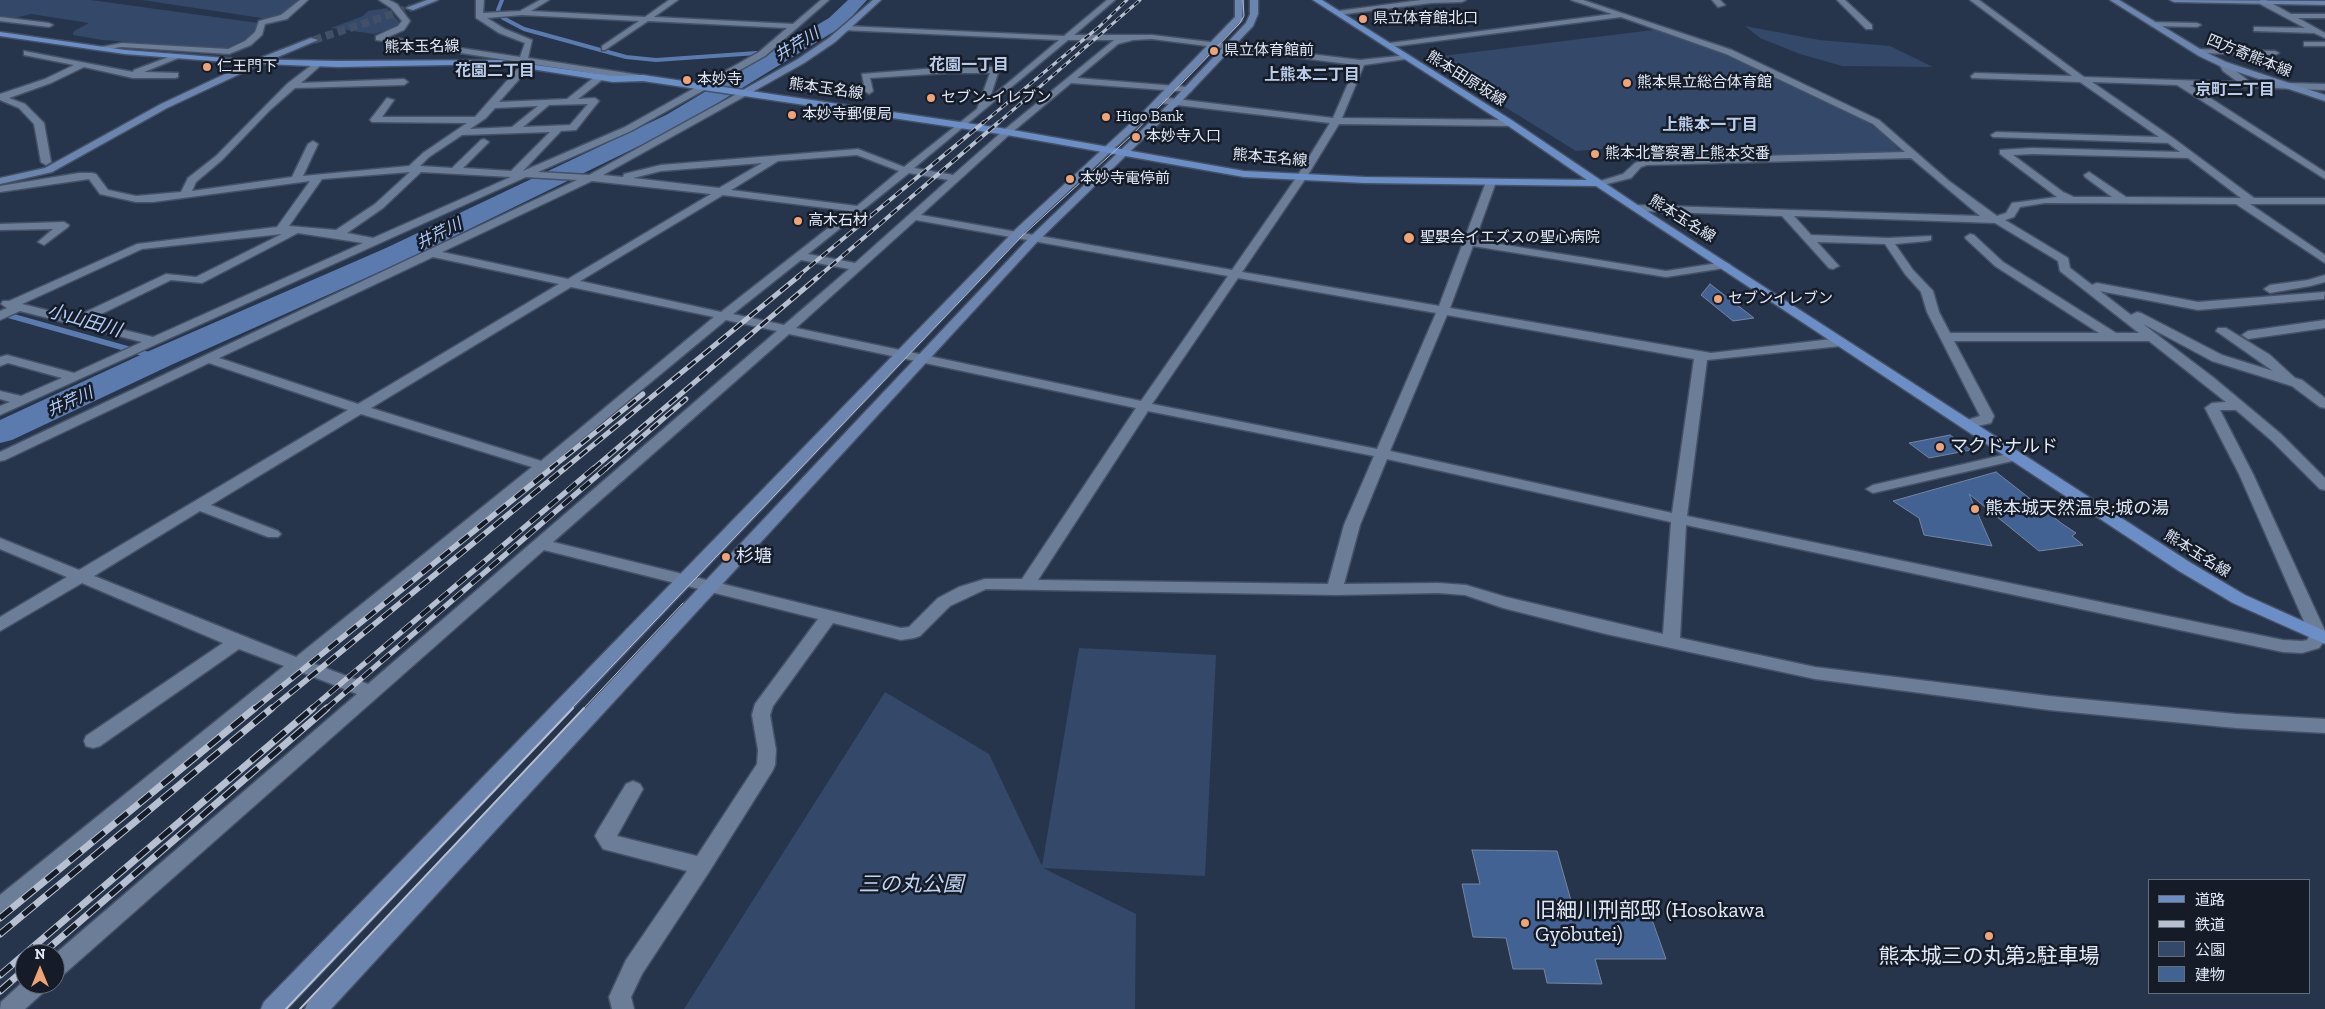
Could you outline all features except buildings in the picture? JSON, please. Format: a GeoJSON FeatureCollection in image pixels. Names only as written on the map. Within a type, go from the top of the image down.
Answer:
{"type":"FeatureCollection","features":[{"type":"Feature","properties":{"kind":"main road","name":"熊本田原坂線"},"geometry":{"type":"LineString","coordinates":[[1317,0],[1390,45],[1599,183]]}},
{"type":"Feature","properties":{"kind":"main road","name":"熊本玉名線"},"geometry":{"type":"LineString","coordinates":[[1,35],[177,57],[258,62],[317,64],[525,63],[613,79],[643,78],[1008,132],[1244,174],[1302,178],[1599,183],[2185,567],[2239,599],[2322,637]]}},
{"type":"Feature","properties":{"kind":"street"},"geometry":{"type":"LineString","coordinates":[[100,48],[122,45],[229,52],[248,43],[259,33],[262,23],[284,17],[304,0]]}},
{"type":"Feature","properties":{"kind":"street"},"geometry":{"type":"LineString","coordinates":[[383,0],[394,6],[406,21],[401,28],[379,38],[525,63],[643,78]]}},
{"type":"Feature","properties":{"kind":"street"},"geometry":{"type":"LineString","coordinates":[[410,8],[434,0]]}},
{"type":"Feature","properties":{"kind":"street"},"geometry":{"type":"LineString","coordinates":[[480,0],[480,16]]}},
{"type":"Feature","properties":{"kind":"street"},"geometry":{"type":"LineString","coordinates":[[522,13],[545,0]]}},
{"type":"Feature","properties":{"kind":"street"},"geometry":{"type":"LineString","coordinates":[[605,48],[674,0]]}},
{"type":"Feature","properties":{"kind":"street"},"geometry":{"type":"LineString","coordinates":[[0,411],[524,174],[628,129],[762,54],[792,26],[825,0]]}},
{"type":"Feature","properties":{"kind":"street"},"geometry":{"type":"LineString","coordinates":[[0,457],[431,253],[588,176],[801,61],[846,28],[876,0]]}},
{"type":"Feature","properties":{"kind":"street"},"geometry":{"type":"LineString","coordinates":[[0,907],[542,466],[723,316],[981,110],[1111,0]]}},
{"type":"Feature","properties":{"kind":"street"},"geometry":{"type":"LineString","coordinates":[[272,1009],[1016,235],[1160,100],[1188,90],[1222,45],[1239,18],[1239,0]]}},
{"type":"Feature","properties":{"kind":"street"},"geometry":{"type":"LineString","coordinates":[[316,1009],[1034,239],[1125,153],[1174,95],[1222,45],[1253,21],[1254,0]]}},
{"type":"Feature","properties":{"kind":"street"},"geometry":{"type":"LineString","coordinates":[[1338,14],[1431,1],[1462,0]]}},
{"type":"Feature","properties":{"kind":"street"},"geometry":{"type":"LineString","coordinates":[[1575,0],[1653,24],[1729,52],[1876,122],[1912,155],[1988,217],[1997,220],[2064,260],[2130,312],[2217,358],[2290,380],[2325,404]]}},
{"type":"Feature","properties":{"kind":"street"},"geometry":{"type":"LineString","coordinates":[[1841,0],[1869,27]]}},
{"type":"Feature","properties":{"kind":"street"},"geometry":{"type":"LineString","coordinates":[[1974,0],[2080,78],[2170,140],[2250,200]]}},
{"type":"Feature","properties":{"kind":"street","name":"四方寄熊本線"},"geometry":{"type":"LineString","coordinates":[[2114,0],[2197,51],[2222,64],[2325,98]]}},
{"type":"Feature","properties":{"kind":"street"},"geometry":{"type":"LineString","coordinates":[[2174,0],[2325,3]]}},
{"type":"Feature","properties":{"kind":"street"},"geometry":{"type":"LineString","coordinates":[[2261,1],[2325,36]]}},
{"type":"Feature","properties":{"kind":"street"},"geometry":{"type":"LineString","coordinates":[[480,16],[522,13],[792,26]]}},
{"type":"Feature","properties":{"kind":"street"},"geometry":{"type":"LineString","coordinates":[[338,234],[379,206],[416,169],[426,155],[476,120],[493,105],[525,63],[530,42],[502,31],[480,16]]}},
{"type":"Feature","properties":{"kind":"street"},"geometry":{"type":"LineString","coordinates":[[1390,45],[1622,16]]}},
{"type":"Feature","properties":{"kind":"street"},"geometry":{"type":"LineString","coordinates":[[2288,16],[2325,16]]}},
{"type":"Feature","properties":{"kind":"street"},"geometry":{"type":"LineString","coordinates":[[0,19],[49,25]]}},
{"type":"Feature","properties":{"kind":"street"},"geometry":{"type":"LineString","coordinates":[[2154,24],[2197,25]]}},
{"type":"Feature","properties":{"kind":"street"},"geometry":{"type":"LineString","coordinates":[[846,28],[1068,38],[1152,37],[1360,63],[1406,57]]}},
{"type":"Feature","properties":{"kind":"street"},"geometry":{"type":"LineString","coordinates":[[2257,29],[2315,31]]}},
{"type":"Feature","properties":{"kind":"street"},"geometry":{"type":"LineString","coordinates":[[65,959],[858,267],[1008,132],[1115,42],[1130,38]]}},
{"type":"Feature","properties":{"kind":"street"},"geometry":{"type":"LineString","coordinates":[[0,181],[48,170],[164,106],[258,62],[314,40]]}},
{"type":"Feature","properties":{"kind":"street"},"geometry":{"type":"LineString","coordinates":[[2307,44],[2325,44]]}},
{"type":"Feature","properties":{"kind":"street"},"geometry":{"type":"LineString","coordinates":[[2197,51],[2275,53]]}},
{"type":"Feature","properties":{"kind":"street"},"geometry":{"type":"LineString","coordinates":[[27,53],[118,73],[130,73],[141,76],[175,75]]}},
{"type":"Feature","properties":{"kind":"street"},"geometry":{"type":"LineString","coordinates":[[130,73],[177,57]]}},
{"type":"Feature","properties":{"kind":"street"},"geometry":{"type":"LineString","coordinates":[[1028,583],[1031,575],[1144,406],[1302,178],[1336,121],[1360,67],[1360,63]]}},
{"type":"Feature","properties":{"kind":"street"},"geometry":{"type":"LineString","coordinates":[[1,97],[48,81],[84,64]]}},
{"type":"Feature","properties":{"kind":"street"},"geometry":{"type":"LineString","coordinates":[[174,196],[184,194],[192,180],[219,158],[290,86],[317,64]]}},
{"type":"Feature","properties":{"kind":"street"},"geometry":{"type":"LineString","coordinates":[[2222,64],[2247,84]]}},
{"type":"Feature","properties":{"kind":"street"},"geometry":{"type":"LineString","coordinates":[[869,91],[865,76],[949,70],[995,70],[981,110]]}},
{"type":"Feature","properties":{"kind":"street"},"geometry":{"type":"LineString","coordinates":[[1975,76],[2325,87]]}},
{"type":"Feature","properties":{"kind":"street"},"geometry":{"type":"LineString","coordinates":[[570,102],[600,77]]}},
{"type":"Feature","properties":{"kind":"street"},"geometry":{"type":"LineString","coordinates":[[1070,80],[1336,121],[1510,123]]}},
{"type":"Feature","properties":{"kind":"street"},"geometry":{"type":"LineString","coordinates":[[290,86],[404,82]]}},
{"type":"Feature","properties":{"kind":"street"},"geometry":{"type":"LineString","coordinates":[[2179,82],[2325,176]]}},
{"type":"Feature","properties":{"kind":"street"},"geometry":{"type":"LineString","coordinates":[[1,97],[22,106],[39,123],[46,162]]}},
{"type":"Feature","properties":{"kind":"street"},"geometry":{"type":"LineString","coordinates":[[390,100],[375,120],[476,120]]}},
{"type":"Feature","properties":{"kind":"street"},"geometry":{"type":"LineString","coordinates":[[459,132],[573,128],[595,100],[493,105]]}},
{"type":"Feature","properties":{"kind":"street"},"geometry":{"type":"LineString","coordinates":[[514,130],[548,102]]}},
{"type":"Feature","properties":{"kind":"street"},"geometry":{"type":"LineString","coordinates":[[524,174],[558,128]]}},
{"type":"Feature","properties":{"kind":"street"},"geometry":{"type":"LineString","coordinates":[[1996,135],[2170,140]]}},
{"type":"Feature","properties":{"kind":"street"},"geometry":{"type":"LineString","coordinates":[[455,171],[484,142]]}},
{"type":"Feature","properties":{"kind":"street"},"geometry":{"type":"LineString","coordinates":[[296,180],[313,144]]}},
{"type":"Feature","properties":{"kind":"street"},"geometry":{"type":"LineString","coordinates":[[0,188],[43,176],[56,170],[90,146]]}},
{"type":"Feature","properties":{"kind":"street"},"geometry":{"type":"LineString","coordinates":[[619,178],[661,168],[858,152],[907,170],[957,179]]}},
{"type":"Feature","properties":{"kind":"street"},"geometry":{"type":"LineString","coordinates":[[2071,200],[2059,194],[2003,152],[2189,155]]}},
{"type":"Feature","properties":{"kind":"street"},"geometry":{"type":"LineString","coordinates":[[1599,183],[1627,176],[1638,165],[1646,162],[1912,155]]}},
{"type":"Feature","properties":{"kind":"street"},"geometry":{"type":"LineString","coordinates":[[0,625],[777,158]]}},
{"type":"Feature","properties":{"kind":"street"},"geometry":{"type":"LineString","coordinates":[[0,188],[79,176],[92,176],[104,192],[119,197],[136,199],[174,196],[318,177],[416,169],[619,178],[859,209]]}},
{"type":"Feature","properties":{"kind":"street"},"geometry":{"type":"LineString","coordinates":[[2089,175],[2123,200]]}},
{"type":"Feature","properties":{"kind":"street"},"geometry":{"type":"LineString","coordinates":[[281,230],[318,177]]}},
{"type":"Feature","properties":{"kind":"street"},"geometry":{"type":"LineString","coordinates":[[1336,590],[1336,582],[1352,525],[1443,311],[1491,182]]}},
{"type":"Feature","properties":{"kind":"street"},"geometry":{"type":"LineString","coordinates":[[1636,208],[1997,220],[2010,215],[2016,204],[2023,202],[2071,200],[2325,201]]}},
{"type":"Feature","properties":{"kind":"street"},"geometry":{"type":"LineString","coordinates":[[2237,200],[2325,260]]}},
{"type":"Feature","properties":{"kind":"street"},"geometry":{"type":"LineString","coordinates":[[1784,212],[1833,266]]}},
{"type":"Feature","properties":{"kind":"street"},"geometry":{"type":"LineString","coordinates":[[914,217],[1701,356],[1711,357],[1841,342]]}},
{"type":"Feature","properties":{"kind":"street"},"geometry":{"type":"LineString","coordinates":[[0,227],[64,225],[44,242]]}},
{"type":"Feature","properties":{"kind":"street"},"geometry":{"type":"LineString","coordinates":[[0,316],[9,305],[136,247],[298,229],[338,234],[375,242]]}},
{"type":"Feature","properties":{"kind":"street"},"geometry":{"type":"LineString","coordinates":[[75,322],[170,276],[198,281],[298,229]]}},
{"type":"Feature","properties":{"kind":"street"},"geometry":{"type":"LineString","coordinates":[[1970,237],[1999,264],[2113,337]]}},
{"type":"Feature","properties":{"kind":"street"},"geometry":{"type":"LineString","coordinates":[[1808,238],[1888,241],[1927,238]]}},
{"type":"Feature","properties":{"kind":"street"},"geometry":{"type":"LineString","coordinates":[[1888,241],[1909,272],[1927,291],[1933,312],[1987,416],[1986,420],[1969,424]]}},
{"type":"Feature","properties":{"kind":"street"},"geometry":{"type":"LineString","coordinates":[[1468,242],[1666,274],[1725,265]]}},
{"type":"Feature","properties":{"kind":"street"},"geometry":{"type":"LineString","coordinates":[[431,253],[1144,406],[1383,454],[1679,519],[2283,646],[2302,648],[2313,644],[2322,637],[2246,474],[2212,408],[2217,406],[2237,406]]}},
{"type":"Feature","properties":{"kind":"street"},"geometry":{"type":"LineString","coordinates":[[799,256],[858,267]]}},
{"type":"Feature","properties":{"kind":"street"},"geometry":{"type":"LineString","coordinates":[[2064,260],[2064,269],[2276,437],[2325,486]]}},
{"type":"Feature","properties":{"kind":"street"},"geometry":{"type":"LineString","coordinates":[[2270,289],[2325,278]]}},
{"type":"Feature","properties":{"kind":"street"},"geometry":{"type":"LineString","coordinates":[[2302,284],[2325,296]]}},
{"type":"Feature","properties":{"kind":"street"},"geometry":{"type":"LineString","coordinates":[[2097,287],[2198,306],[2325,296]]}},
{"type":"Feature","properties":{"kind":"street"},"geometry":{"type":"LineString","coordinates":[[9,305],[154,341]]}},
{"type":"Feature","properties":{"kind":"street"},"geometry":{"type":"LineString","coordinates":[[2248,335],[2325,324]]}},
{"type":"Feature","properties":{"kind":"street"},"geometry":{"type":"LineString","coordinates":[[2222,332],[2265,358],[2288,376],[2290,380]]}},
{"type":"Feature","properties":{"kind":"street"},"geometry":{"type":"LineString","coordinates":[[1946,337],[2151,337]]}},
{"type":"Feature","properties":{"kind":"street"},"geometry":{"type":"LineString","coordinates":[[1671,642],[1679,519],[1701,356]]}},
{"type":"Feature","properties":{"kind":"street"},"geometry":{"type":"LineString","coordinates":[[206,358],[542,466]]}},
{"type":"Feature","properties":{"kind":"street"},"geometry":{"type":"LineString","coordinates":[[0,362],[7,359],[74,377]]}},
{"type":"Feature","properties":{"kind":"street"},"geometry":{"type":"LineString","coordinates":[[0,395],[22,401]]}},
{"type":"Feature","properties":{"kind":"street"},"geometry":{"type":"LineString","coordinates":[[1872,489],[2016,456]]}},
{"type":"Feature","properties":{"kind":"street"},"geometry":{"type":"LineString","coordinates":[[198,506],[273,534]]}},
{"type":"Feature","properties":{"kind":"street"},"geometry":{"type":"LineString","coordinates":[[0,543],[237,642],[371,692]]}},
{"type":"Feature","properties":{"kind":"street"},"geometry":{"type":"LineString","coordinates":[[542,544],[683,581],[830,615],[901,634],[914,632],[944,602],[965,591],[985,584],[1028,583],[1336,590],[1438,588],[1466,590],[1522,607],[1815,673],[1918,687],[2216,719],[2325,726]]}},
{"type":"Feature","properties":{"kind":"street"},"geometry":{"type":"LineString","coordinates":[[623,1009],[620,997],[634,967],[766,766],[767,750],[761,714],[764,704],[830,615]]}},
{"type":"Feature","properties":{"kind":"street"},"geometry":{"type":"LineString","coordinates":[[92,740],[237,642]]}},
{"type":"Feature","properties":{"kind":"street"},"geometry":{"type":"LineString","coordinates":[[633,789],[605,836],[610,843],[702,866]]}},
{"type":"Feature","properties":{"kind":"street"},"geometry":{"type":"LineString","coordinates":[[9,1009],[26,994]]}},
{"type":"Feature","properties":{"kind":"green space"},"geometry":{"type":"Polygon","coordinates":[[[0,0],[91,0],[258,23],[257,28],[246,39],[225,49],[103,40],[73,35],[74,31],[89,23],[31,14],[16,18],[0,16],[0,0]]]}},
{"type":"Feature","properties":{"kind":"green space"},"geometry":{"type":"Polygon","coordinates":[[[142,0],[300,0],[284,16],[275,20],[142,0]]]}},
{"type":"Feature","properties":{"kind":"green space"},"geometry":{"type":"Polygon","coordinates":[[[387,8],[401,24],[374,34],[331,28],[363,16],[368,11],[387,8]]]}},
{"type":"Feature","properties":{"kind":"green space"},"geometry":{"type":"Polygon","coordinates":[[[1745,26],[1819,40],[1890,46],[1933,67],[1842,66],[1800,54],[1760,38],[1745,26]]]}},
{"type":"Feature","properties":{"kind":"green space","name":"熊本県立総合体育館"},"geometry":{"type":"Polygon","coordinates":[[[1661,29],[1726,53],[1863,119],[1886,136],[1899,150],[1904,150],[1901,152],[1650,159],[1626,147],[1576,151],[1426,58],[1661,29]]]}},
{"type":"Feature","properties":{"kind":"green space","name":"三の丸公園"},"geometry":{"type":"Polygon","coordinates":[[[1079,648],[1216,655],[1205,876],[1043,868],[1136,914],[1135,1009],[684,1009],[885,692],[989,754],[1042,866],[1079,648]]]}},
{"type":"Feature","properties":{"kind":"waterway"},"geometry":{"type":"LineString","coordinates":[[502,0],[498,10],[503,18],[524,29],[626,57],[656,60],[757,53]]}},
{"type":"Feature","properties":{"kind":"waterway","name":"井芹川"},"geometry":{"type":"LineString","coordinates":[[0,433],[160,358],[396,254],[674,120],[836,22],[858,0]]}},
{"type":"Feature","properties":{"kind":"waterway","name":"井芹川"},"geometry":{"type":"LineString","coordinates":[[775,51],[790,49]]}},
{"type":"Feature","properties":{"kind":"waterway","name":"小山田川"},"geometry":{"type":"LineString","coordinates":[[0,313],[160,358]]}},
{"type":"Feature","properties":{"kind":"tunnel"},"geometry":{"type":"LineString","coordinates":[[314,40],[410,8]]}},
{"type":"Feature","properties":{"kind":"tram line"},"geometry":{"type":"LineString","coordinates":[[571,709],[1022,236],[1131,136],[1240,23],[1244,16],[1243,0]]}},
{"type":"Feature","properties":{"kind":"tram line"},"geometry":{"type":"LineString","coordinates":[[583,709],[683,603]]}},
{"type":"Feature","properties":{"kind":"tram line"},"geometry":{"type":"LineString","coordinates":[[286,1009],[573,708]]}},
{"type":"Feature","properties":{"kind":"tram line"},"geometry":{"type":"LineString","coordinates":[[300,1009],[584,708]]}},
{"type":"Feature","properties":{"kind":"railway"},"geometry":{"type":"LineString","coordinates":[[983,123],[1100,26],[1127,0]]}},
{"type":"Feature","properties":{"kind":"railway"},"geometry":{"type":"LineString","coordinates":[[998,123],[1140,0]]}},
{"type":"Feature","properties":{"kind":"railway"},"geometry":{"type":"LineString","coordinates":[[797,277],[984,122]]}},
{"type":"Feature","properties":{"kind":"railway"},"geometry":{"type":"LineString","coordinates":[[818,277],[999,122]]}},
{"type":"Feature","properties":{"kind":"railway"},"geometry":{"type":"LineString","coordinates":[[564,469],[799,276]]}},
{"type":"Feature","properties":{"kind":"railway"},"geometry":{"type":"LineString","coordinates":[[593,469],[819,276]]}},
{"type":"Feature","properties":{"kind":"railway"},"geometry":{"type":"LineString","coordinates":[[550,469],[643,394]]}},
{"type":"Feature","properties":{"kind":"railway"},"geometry":{"type":"LineString","coordinates":[[605,469],[686,399]]}},
{"type":"Feature","properties":{"kind":"railway"},"geometry":{"type":"LineString","coordinates":[[254,709],[552,468]]}},
{"type":"Feature","properties":{"kind":"railway"},"geometry":{"type":"LineString","coordinates":[[271,709],[565,468]]}},
{"type":"Feature","properties":{"kind":"railway"},"geometry":{"type":"LineString","coordinates":[[311,709],[594,468]]}},
{"type":"Feature","properties":{"kind":"railway"},"geometry":{"type":"LineString","coordinates":[[326,709],[606,468]]}},
{"type":"Feature","properties":{"kind":"railway"},"geometry":{"type":"LineString","coordinates":[[0,918],[255,708]]}},
{"type":"Feature","properties":{"kind":"railway"},"geometry":{"type":"LineString","coordinates":[[0,934],[272,708]]}},
{"type":"Feature","properties":{"kind":"railway"},"geometry":{"type":"LineString","coordinates":[[0,975],[313,708]]}},
{"type":"Feature","properties":{"kind":"railway"},"geometry":{"type":"LineString","coordinates":[[54,944],[327,708]]}},
{"type":"Feature","properties":{"kind":"railway"},"geometry":{"type":"LineString","coordinates":[[0,991],[15,978]]}},
{"type":"Feature","properties":{"kind":"place","name":"県立体育館北口"},"geometry":{"type":"Point","coordinates":[1363,19]}},
{"type":"Feature","properties":{"kind":"place","name":"県立体育館前"},"geometry":{"type":"Point","coordinates":[1214,51]}},
{"type":"Feature","properties":{"kind":"place","name":"仁王門下"},"geometry":{"type":"Point","coordinates":[207,67]}},
{"type":"Feature","properties":{"kind":"place","name":"本妙寺"},"geometry":{"type":"Point","coordinates":[687,80]}},
{"type":"Feature","properties":{"kind":"place","name":"熊本県立総合体育館"},"geometry":{"type":"Point","coordinates":[1627,83]}},
{"type":"Feature","properties":{"kind":"place","name":"セブン-イレブン"},"geometry":{"type":"Point","coordinates":[931,98]}},
{"type":"Feature","properties":{"kind":"place","name":"本妙寺郵便局"},"geometry":{"type":"Point","coordinates":[792,115]}},
{"type":"Feature","properties":{"kind":"place","name":"Higo Bank"},"geometry":{"type":"Point","coordinates":[1106,117]}},
{"type":"Feature","properties":{"kind":"place","name":"本妙寺入口"},"geometry":{"type":"Point","coordinates":[1136,137]}},
{"type":"Feature","properties":{"kind":"place","name":"熊本北警察署上熊本交番"},"geometry":{"type":"Point","coordinates":[1595,154]}},
{"type":"Feature","properties":{"kind":"place","name":"本妙寺電停前"},"geometry":{"type":"Point","coordinates":[1070,179]}},
{"type":"Feature","properties":{"kind":"place","name":"高木石材"},"geometry":{"type":"Point","coordinates":[798,221]}},
{"type":"Feature","properties":{"kind":"place","name":"聖嬰会イエズスの聖心病院"},"geometry":{"type":"Point","coordinates":[1409,238]}},
{"type":"Feature","properties":{"kind":"place","name":"セブンイレブン"},"geometry":{"type":"Point","coordinates":[1718,299]}},
{"type":"Feature","properties":{"kind":"place","name":"マクドナルド"},"geometry":{"type":"Point","coordinates":[1940,447]}},
{"type":"Feature","properties":{"kind":"place","name":"熊本城天然温泉;城の湯"},"geometry":{"type":"Point","coordinates":[1975,509]}},
{"type":"Feature","properties":{"kind":"place","name":"杉塘"},"geometry":{"type":"Point","coordinates":[726,557]}},
{"type":"Feature","properties":{"kind":"place","name":"旧細川刑部邸 (Hosokawa Gyōbutei)"},"geometry":{"type":"Point","coordinates":[1525,923]}},
{"type":"Feature","properties":{"kind":"place","name":"熊本城三の丸第2駐車場"},"geometry":{"type":"Point","coordinates":[1989,936]}},
{"type":"Feature","properties":{"kind":"district","name":"花園一丁目"},"geometry":{"type":"Point","coordinates":[969,65]}},
{"type":"Feature","properties":{"kind":"district","name":"花園二丁目"},"geometry":{"type":"Point","coordinates":[495,71]}},
{"type":"Feature","properties":{"kind":"district","name":"上熊本二丁目"},"geometry":{"type":"Point","coordinates":[1312,75]}},
{"type":"Feature","properties":{"kind":"district","name":"京町二丁目"},"geometry":{"type":"Point","coordinates":[2235,90]}},
{"type":"Feature","properties":{"kind":"district","name":"上熊本一丁目"},"geometry":{"type":"Point","coordinates":[1710,125]}}]}
